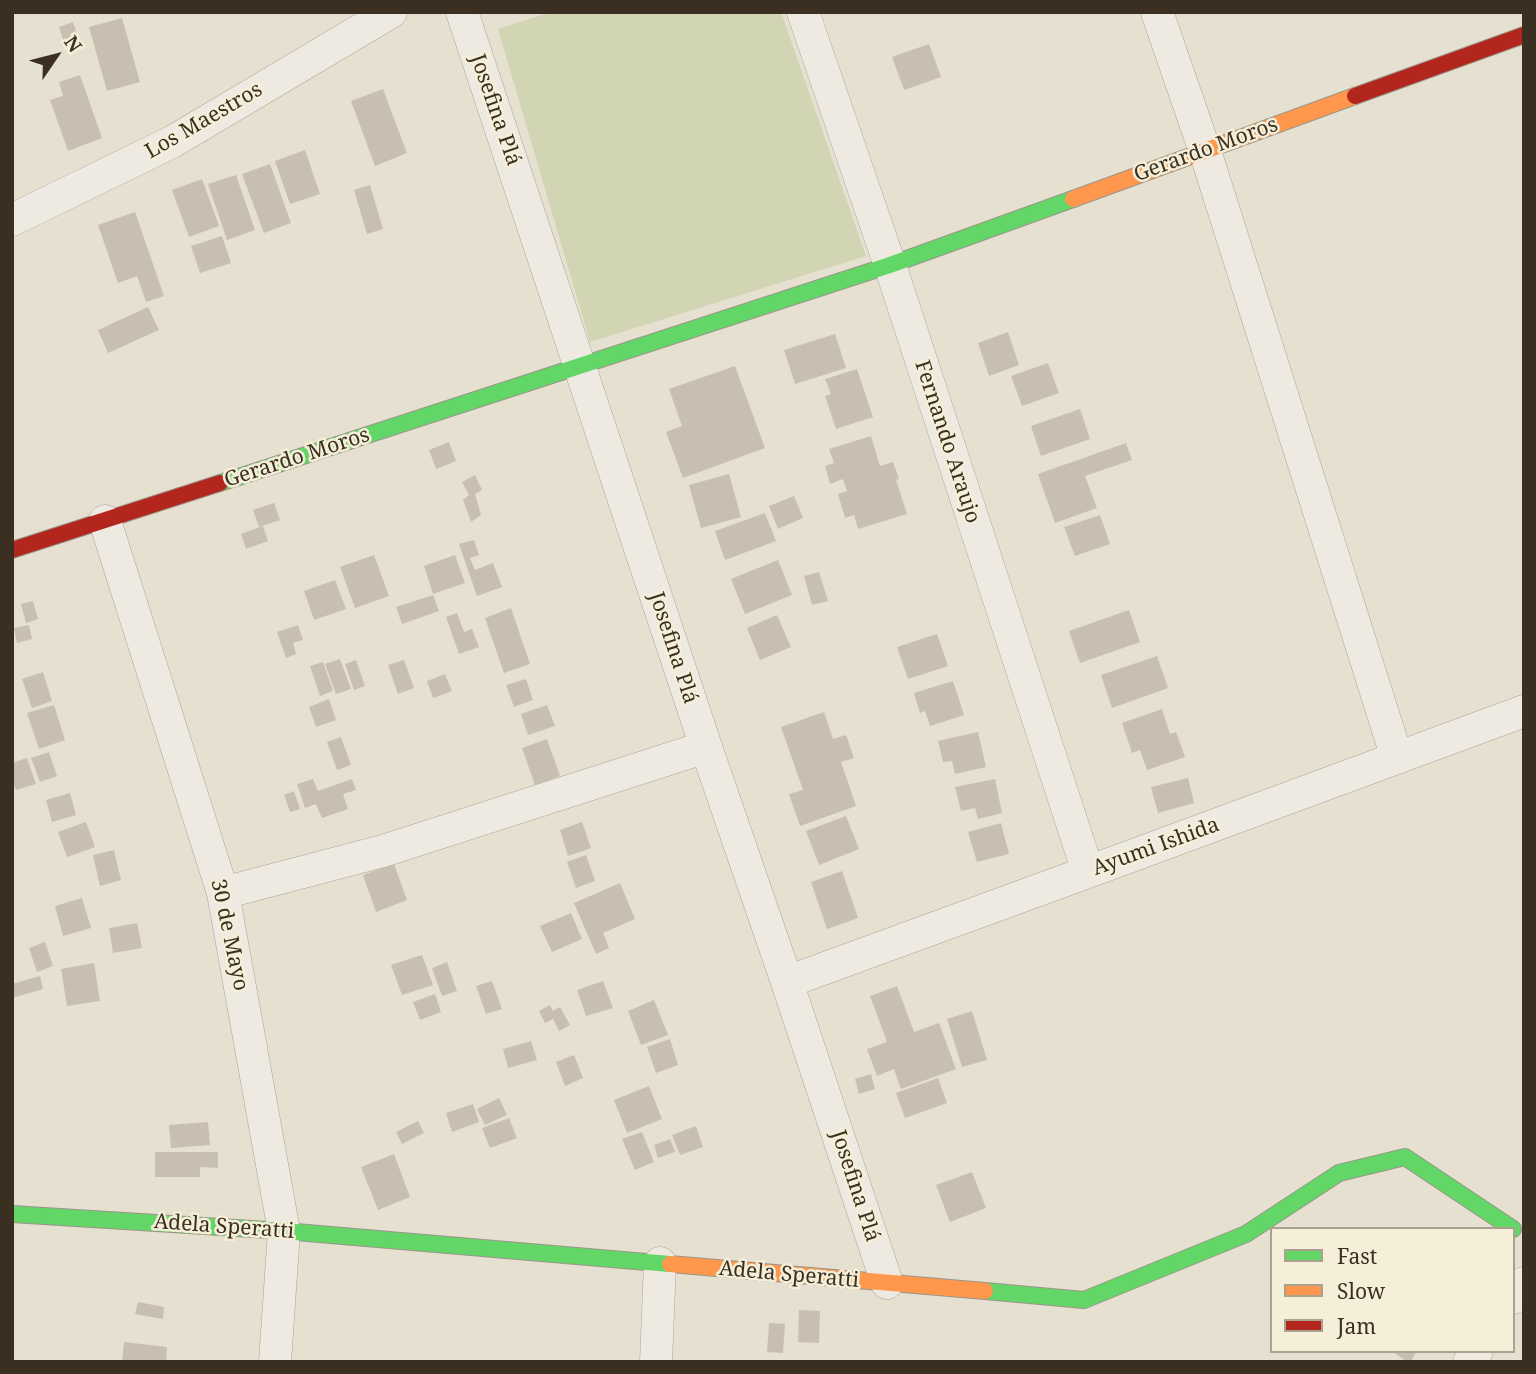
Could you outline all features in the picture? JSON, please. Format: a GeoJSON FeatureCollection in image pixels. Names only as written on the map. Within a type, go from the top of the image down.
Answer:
{"type":"FeatureCollection","features":[{"type":"Feature","properties":{"kind":"street","name":"Los Maestros"},"geometry":{"type":"LineString","coordinates":[[12,220],[172,142],[390,12]]}},
{"type":"Feature","properties":{"kind":"street","name":"Josefina Plá"},"geometry":{"type":"LineString","coordinates":[[462,12],[887,1283]]}},
{"type":"Feature","properties":{"kind":"street","name":"Fernando Araujo"},"geometry":{"type":"LineString","coordinates":[[803,12],[890,265],[1088,872]]}},
{"type":"Feature","properties":{"kind":"street"},"geometry":{"type":"LineString","coordinates":[[1157,12],[1205,151],[1396,758]]}},
{"type":"Feature","properties":{"kind":"street","name":"Gerardo Moros"},"geometry":{"type":"LineString","coordinates":[[12,549],[890,265],[1205,151],[1521,31]]}},
{"type":"Feature","properties":{"kind":"street","name":"30 de Mayo"},"geometry":{"type":"LineString","coordinates":[[105,521],[223,894],[284,1231],[275,1362]]}},
{"type":"Feature","properties":{"kind":"street","name":"Ayumi Ishida"},"geometry":{"type":"LineString","coordinates":[[787,982],[1524,710]]}},
{"type":"Feature","properties":{"kind":"street"},"geometry":{"type":"LineString","coordinates":[[223,894],[383,851],[706,747]]}},
{"type":"Feature","properties":{"kind":"street","name":"Adela Speratti"},"geometry":{"type":"LineString","coordinates":[[12,1214],[284,1231],[1084,1300],[1246,1234],[1339,1173],[1405,1157],[1510,1227]]}},
{"type":"Feature","properties":{"kind":"street"},"geometry":{"type":"LineString","coordinates":[[656,1362],[660,1263]]}},
{"type":"Feature","properties":{"kind":"green space"},"geometry":{"type":"Polygon","coordinates":[[[551,12],[781,12],[866,256],[590,342],[498,29],[551,12]]]}},
{"type":"Feature","properties":{"kind":"building"},"geometry":{"type":"Polygon","coordinates":[[[122,18],[140,82],[107,91],[89,27],[122,18]]]}},
{"type":"Feature","properties":{"kind":"building"},"geometry":{"type":"Polygon","coordinates":[[[73,22],[81,45],[66,49],[59,27],[73,22]]]}},
{"type":"Feature","properties":{"kind":"building"},"geometry":{"type":"Polygon","coordinates":[[[929,44],[941,77],[904,90],[892,57],[929,44]]]}},
{"type":"Feature","properties":{"kind":"building"},"geometry":{"type":"Polygon","coordinates":[[[80,75],[102,138],[68,151],[50,100],[63,96],[59,82],[80,75]]]}},
{"type":"Feature","properties":{"kind":"building"},"geometry":{"type":"Polygon","coordinates":[[[383,89],[407,153],[375,166],[351,101],[383,89]]]}},
{"type":"Feature","properties":{"kind":"building"},"geometry":{"type":"Polygon","coordinates":[[[305,150],[320,194],[290,204],[275,161],[305,150]]]}},
{"type":"Feature","properties":{"kind":"building"},"geometry":{"type":"Polygon","coordinates":[[[270,164],[291,223],[264,233],[242,174],[270,164]]]}},
{"type":"Feature","properties":{"kind":"building"},"geometry":{"type":"Polygon","coordinates":[[[236,175],[255,230],[227,240],[208,184],[236,175]]]}},
{"type":"Feature","properties":{"kind":"building"},"geometry":{"type":"Polygon","coordinates":[[[202,179],[219,226],[189,237],[172,190],[202,179]]]}},
{"type":"Feature","properties":{"kind":"building"},"geometry":{"type":"Polygon","coordinates":[[[370,185],[383,229],[367,234],[354,190],[370,185]]]}},
{"type":"Feature","properties":{"kind":"building"},"geometry":{"type":"Polygon","coordinates":[[[135,212],[164,296],[146,302],[137,276],[118,283],[98,225],[135,212]]]}},
{"type":"Feature","properties":{"kind":"building"},"geometry":{"type":"Polygon","coordinates":[[[222,236],[231,263],[200,273],[191,246],[222,236]]]}},
{"type":"Feature","properties":{"kind":"building"},"geometry":{"type":"Polygon","coordinates":[[[148,307],[159,330],[108,353],[98,330],[148,307]]]}},
{"type":"Feature","properties":{"kind":"building"},"geometry":{"type":"Polygon","coordinates":[[[1008,332],[1019,365],[989,376],[978,343],[1008,332]]]}},
{"type":"Feature","properties":{"kind":"building"},"geometry":{"type":"Polygon","coordinates":[[[835,334],[846,368],[795,384],[784,350],[835,334]]]}},
{"type":"Feature","properties":{"kind":"building"},"geometry":{"type":"Polygon","coordinates":[[[1048,363],[1059,393],[1022,406],[1011,376],[1048,363]]]}},
{"type":"Feature","properties":{"kind":"building"},"geometry":{"type":"Polygon","coordinates":[[[735,366],[765,448],[683,478],[666,432],[682,426],[669,389],[735,366]]]}},
{"type":"Feature","properties":{"kind":"building"},"geometry":{"type":"Polygon","coordinates":[[[857,369],[873,417],[836,429],[825,396],[831,394],[825,379],[857,369]]]}},
{"type":"Feature","properties":{"kind":"building"},"geometry":{"type":"Polygon","coordinates":[[[1080,409],[1090,439],[1041,456],[1031,426],[1080,409]]]}},
{"type":"Feature","properties":{"kind":"building"},"geometry":{"type":"Polygon","coordinates":[[[871,436],[880,466],[893,462],[907,514],[858,529],[854,515],[845,518],[838,494],[847,491],[843,479],[830,484],[825,466],[834,463],[829,449],[871,436]]]}},
{"type":"Feature","properties":{"kind":"building"},"geometry":{"type":"Polygon","coordinates":[[[449,442],[456,461],[436,469],[429,450],[449,442]]]}},
{"type":"Feature","properties":{"kind":"building"},"geometry":{"type":"Polygon","coordinates":[[[1126,443],[1132,460],[1085,476],[1097,508],[1055,523],[1038,474],[1126,443]]]}},
{"type":"Feature","properties":{"kind":"building"},"geometry":{"type":"Polygon","coordinates":[[[729,474],[741,517],[701,528],[689,485],[729,474]]]}},
{"type":"Feature","properties":{"kind":"building"},"geometry":{"type":"Polygon","coordinates":[[[475,475],[482,490],[475,494],[481,515],[471,522],[463,500],[469,495],[462,482],[475,475]]]}},
{"type":"Feature","properties":{"kind":"building"},"geometry":{"type":"Polygon","coordinates":[[[794,496],[803,518],[778,529],[769,506],[794,496]]]}},
{"type":"Feature","properties":{"kind":"building"},"geometry":{"type":"Polygon","coordinates":[[[274,503],[280,520],[259,527],[253,510],[274,503]]]}},
{"type":"Feature","properties":{"kind":"building"},"geometry":{"type":"Polygon","coordinates":[[[765,513],[776,541],[725,560],[715,531],[765,513]]]}},
{"type":"Feature","properties":{"kind":"building"},"geometry":{"type":"Polygon","coordinates":[[[1100,515],[1110,544],[1075,556],[1064,527],[1100,515]]]}},
{"type":"Feature","properties":{"kind":"building"},"geometry":{"type":"Polygon","coordinates":[[[263,526],[268,541],[246,549],[241,534],[263,526]]]}},
{"type":"Feature","properties":{"kind":"building"},"geometry":{"type":"Polygon","coordinates":[[[474,540],[479,555],[470,558],[475,570],[493,563],[502,587],[477,596],[459,544],[474,540]]]}},
{"type":"Feature","properties":{"kind":"building"},"geometry":{"type":"Polygon","coordinates":[[[374,555],[389,596],[355,608],[340,567],[374,555]]]}},
{"type":"Feature","properties":{"kind":"building"},"geometry":{"type":"Polygon","coordinates":[[[455,555],[465,583],[433,594],[424,566],[455,555]]]}},
{"type":"Feature","properties":{"kind":"building"},"geometry":{"type":"Polygon","coordinates":[[[778,560],[792,595],[745,614],[731,579],[778,560]]]}},
{"type":"Feature","properties":{"kind":"building"},"geometry":{"type":"Polygon","coordinates":[[[819,572],[828,601],[812,605],[804,576],[819,572]]]}},
{"type":"Feature","properties":{"kind":"building"},"geometry":{"type":"Polygon","coordinates":[[[335,580],[346,609],[314,620],[304,591],[335,580]]]}},
{"type":"Feature","properties":{"kind":"building"},"geometry":{"type":"Polygon","coordinates":[[[433,595],[439,611],[402,624],[396,607],[433,595]]]}},
{"type":"Feature","properties":{"kind":"building"},"geometry":{"type":"Polygon","coordinates":[[[33,601],[38,619],[26,623],[21,604],[33,601]]]}},
{"type":"Feature","properties":{"kind":"building"},"geometry":{"type":"Polygon","coordinates":[[[511,608],[530,664],[504,673],[485,618],[511,608]]]}},
{"type":"Feature","properties":{"kind":"building"},"geometry":{"type":"Polygon","coordinates":[[[1129,610],[1140,642],[1080,663],[1069,631],[1129,610]]]}},
{"type":"Feature","properties":{"kind":"building"},"geometry":{"type":"Polygon","coordinates":[[[457,613],[464,632],[472,629],[479,647],[459,654],[446,617],[457,613]]]}},
{"type":"Feature","properties":{"kind":"building"},"geometry":{"type":"Polygon","coordinates":[[[777,615],[791,647],[760,660],[747,628],[777,615]]]}},
{"type":"Feature","properties":{"kind":"building"},"geometry":{"type":"Polygon","coordinates":[[[29,625],[32,639],[17,643],[14,628],[29,625]]]}},
{"type":"Feature","properties":{"kind":"building"},"geometry":{"type":"Polygon","coordinates":[[[298,625],[303,640],[293,643],[296,654],[286,658],[277,632],[298,625]]]}},
{"type":"Feature","properties":{"kind":"building"},"geometry":{"type":"Polygon","coordinates":[[[937,634],[948,666],[908,679],[897,647],[937,634]]]}},
{"type":"Feature","properties":{"kind":"building"},"geometry":{"type":"Polygon","coordinates":[[[1157,656],[1168,688],[1112,708],[1101,675],[1157,656]]]}},
{"type":"Feature","properties":{"kind":"building"},"geometry":{"type":"Polygon","coordinates":[[[340,659],[351,689],[336,694],[325,664],[340,659]]]}},
{"type":"Feature","properties":{"kind":"building"},"geometry":{"type":"Polygon","coordinates":[[[356,660],[365,686],[354,690],[345,664],[356,660]]]}},
{"type":"Feature","properties":{"kind":"building"},"geometry":{"type":"Polygon","coordinates":[[[404,660],[414,688],[398,694],[388,665],[404,660]]]}},
{"type":"Feature","properties":{"kind":"building"},"geometry":{"type":"Polygon","coordinates":[[[323,662],[333,691],[320,696],[310,666],[323,662]]]}},
{"type":"Feature","properties":{"kind":"building"},"geometry":{"type":"Polygon","coordinates":[[[43,672],[52,701],[32,708],[22,679],[43,672]]]}},
{"type":"Feature","properties":{"kind":"building"},"geometry":{"type":"Polygon","coordinates":[[[445,674],[452,691],[433,698],[427,681],[445,674]]]}},
{"type":"Feature","properties":{"kind":"building"},"geometry":{"type":"Polygon","coordinates":[[[526,679],[533,700],[514,707],[506,685],[526,679]]]}},
{"type":"Feature","properties":{"kind":"building"},"geometry":{"type":"Polygon","coordinates":[[[953,681],[964,715],[930,726],[925,711],[920,713],[914,693],[953,681]]]}},
{"type":"Feature","properties":{"kind":"building"},"geometry":{"type":"Polygon","coordinates":[[[329,699],[336,720],[316,727],[309,707],[329,699]]]}},
{"type":"Feature","properties":{"kind":"building"},"geometry":{"type":"Polygon","coordinates":[[[54,705],[65,740],[39,749],[27,713],[54,705]]]}},
{"type":"Feature","properties":{"kind":"building"},"geometry":{"type":"Polygon","coordinates":[[[547,705],[555,726],[528,735],[521,714],[547,705]]]}},
{"type":"Feature","properties":{"kind":"building"},"geometry":{"type":"Polygon","coordinates":[[[1162,709],[1170,734],[1176,732],[1185,757],[1147,770],[1140,750],[1132,753],[1122,723],[1162,709]]]}},
{"type":"Feature","properties":{"kind":"building"},"geometry":{"type":"Polygon","coordinates":[[[824,712],[833,739],[846,735],[854,758],[841,762],[856,806],[800,826],[789,794],[803,790],[781,727],[824,712]]]}},
{"type":"Feature","properties":{"kind":"building"},"geometry":{"type":"Polygon","coordinates":[[[978,732],[986,767],[955,774],[952,761],[943,762],[938,741],[978,732]]]}},
{"type":"Feature","properties":{"kind":"building"},"geometry":{"type":"Polygon","coordinates":[[[341,737],[351,765],[337,770],[327,742],[341,737]]]}},
{"type":"Feature","properties":{"kind":"building"},"geometry":{"type":"Polygon","coordinates":[[[547,739],[560,776],[535,785],[522,748],[547,739]]]}},
{"type":"Feature","properties":{"kind":"building"},"geometry":{"type":"Polygon","coordinates":[[[49,752],[57,776],[40,782],[31,758],[49,752]]]}},
{"type":"Feature","properties":{"kind":"building"},"geometry":{"type":"Polygon","coordinates":[[[27,758],[36,784],[16,790],[12,780],[12,763],[27,758]]]}},
{"type":"Feature","properties":{"kind":"building"},"geometry":{"type":"Polygon","coordinates":[[[1188,778],[1194,803],[1158,813],[1151,787],[1188,778]]]}},
{"type":"Feature","properties":{"kind":"building"},"geometry":{"type":"Polygon","coordinates":[[[313,779],[318,791],[352,779],[356,790],[343,794],[348,809],[322,818],[316,804],[305,808],[297,784],[313,779]]]}},
{"type":"Feature","properties":{"kind":"building"},"geometry":{"type":"Polygon","coordinates":[[[995,779],[1002,813],[978,819],[975,808],[961,811],[955,787],[995,779]]]}},
{"type":"Feature","properties":{"kind":"building"},"geometry":{"type":"Polygon","coordinates":[[[294,791],[300,809],[290,812],[284,795],[294,791]]]}},
{"type":"Feature","properties":{"kind":"building"},"geometry":{"type":"Polygon","coordinates":[[[70,793],[76,815],[52,822],[46,800],[70,793]]]}},
{"type":"Feature","properties":{"kind":"building"},"geometry":{"type":"Polygon","coordinates":[[[846,816],[859,849],[819,865],[806,831],[846,816]]]}},
{"type":"Feature","properties":{"kind":"building"},"geometry":{"type":"Polygon","coordinates":[[[86,822],[95,847],[67,857],[58,832],[86,822]]]}},
{"type":"Feature","properties":{"kind":"building"},"geometry":{"type":"Polygon","coordinates":[[[582,822],[591,848],[568,856],[560,830],[582,822]]]}},
{"type":"Feature","properties":{"kind":"building"},"geometry":{"type":"Polygon","coordinates":[[[1001,823],[1009,854],[977,862],[968,832],[1001,823]]]}},
{"type":"Feature","properties":{"kind":"building"},"geometry":{"type":"Polygon","coordinates":[[[114,850],[121,880],[100,886],[93,855],[114,850]]]}},
{"type":"Feature","properties":{"kind":"building"},"geometry":{"type":"Polygon","coordinates":[[[586,855],[595,881],[576,888],[567,862],[586,855]]]}},
{"type":"Feature","properties":{"kind":"building"},"geometry":{"type":"Polygon","coordinates":[[[394,864],[407,900],[376,912],[363,875],[394,864]]]}},
{"type":"Feature","properties":{"kind":"building"},"geometry":{"type":"Polygon","coordinates":[[[842,871],[858,918],[827,929],[811,882],[842,871]]]}},
{"type":"Feature","properties":{"kind":"building"},"geometry":{"type":"Polygon","coordinates":[[[620,883],[635,919],[603,933],[609,948],[596,954],[574,903],[620,883]]]}},
{"type":"Feature","properties":{"kind":"building"},"geometry":{"type":"Polygon","coordinates":[[[82,898],[91,928],[63,936],[55,906],[82,898]]]}},
{"type":"Feature","properties":{"kind":"building"},"geometry":{"type":"Polygon","coordinates":[[[571,913],[582,939],[552,952],[540,926],[571,913]]]}},
{"type":"Feature","properties":{"kind":"building"},"geometry":{"type":"Polygon","coordinates":[[[137,923],[142,948],[113,953],[109,928],[137,923]]]}},
{"type":"Feature","properties":{"kind":"building"},"geometry":{"type":"Polygon","coordinates":[[[45,942],[53,966],[37,972],[29,948],[45,942]]]}},
{"type":"Feature","properties":{"kind":"building"},"geometry":{"type":"Polygon","coordinates":[[[422,955],[433,985],[402,995],[391,965],[422,955]]]}},
{"type":"Feature","properties":{"kind":"building"},"geometry":{"type":"Polygon","coordinates":[[[447,962],[457,991],[442,996],[432,968],[447,962]]]}},
{"type":"Feature","properties":{"kind":"building"},"geometry":{"type":"Polygon","coordinates":[[[94,963],[100,1001],[67,1006],[61,969],[94,963]]]}},
{"type":"Feature","properties":{"kind":"building"},"geometry":{"type":"Polygon","coordinates":[[[40,976],[43,989],[12,998],[12,984],[40,976]]]}},
{"type":"Feature","properties":{"kind":"building"},"geometry":{"type":"Polygon","coordinates":[[[492,981],[502,1009],[486,1014],[476,986],[492,981]]]}},
{"type":"Feature","properties":{"kind":"building"},"geometry":{"type":"Polygon","coordinates":[[[603,981],[613,1008],[586,1016],[577,990],[603,981]]]}},
{"type":"Feature","properties":{"kind":"building"},"geometry":{"type":"Polygon","coordinates":[[[897,986],[914,1032],[939,1023],[956,1069],[901,1089],[894,1069],[877,1076],[867,1049],[887,1042],[870,996],[897,986]]]}},
{"type":"Feature","properties":{"kind":"building"},"geometry":{"type":"Polygon","coordinates":[[[435,994],[441,1012],[420,1020],[413,1002],[435,994]]]}},
{"type":"Feature","properties":{"kind":"building"},"geometry":{"type":"Polygon","coordinates":[[[654,1000],[668,1035],[641,1045],[628,1011],[654,1000]]]}},
{"type":"Feature","properties":{"kind":"building"},"geometry":{"type":"Polygon","coordinates":[[[550,1005],[553,1011],[560,1007],[570,1025],[559,1031],[553,1019],[545,1023],[539,1011],[550,1005]]]}},
{"type":"Feature","properties":{"kind":"building"},"geometry":{"type":"Polygon","coordinates":[[[972,1011],[987,1060],[962,1067],[947,1019],[972,1011]]]}},
{"type":"Feature","properties":{"kind":"building"},"geometry":{"type":"Polygon","coordinates":[[[670,1039],[678,1065],[656,1073],[647,1047],[670,1039]]]}},
{"type":"Feature","properties":{"kind":"building"},"geometry":{"type":"Polygon","coordinates":[[[531,1041],[537,1060],[508,1068],[503,1049],[531,1041]]]}},
{"type":"Feature","properties":{"kind":"building"},"geometry":{"type":"Polygon","coordinates":[[[574,1055],[583,1078],[565,1086],[556,1062],[574,1055]]]}},
{"type":"Feature","properties":{"kind":"building"},"geometry":{"type":"Polygon","coordinates":[[[871,1074],[875,1089],[859,1094],[855,1079],[871,1074]]]}},
{"type":"Feature","properties":{"kind":"building"},"geometry":{"type":"Polygon","coordinates":[[[938,1078],[947,1103],[905,1118],[896,1093],[938,1078]]]}},
{"type":"Feature","properties":{"kind":"building"},"geometry":{"type":"Polygon","coordinates":[[[649,1086],[662,1119],[627,1133],[614,1100],[649,1086]]]}},
{"type":"Feature","properties":{"kind":"building"},"geometry":{"type":"Polygon","coordinates":[[[499,1098],[507,1115],[485,1125],[477,1109],[499,1098]]]}},
{"type":"Feature","properties":{"kind":"building"},"geometry":{"type":"Polygon","coordinates":[[[473,1104],[479,1122],[452,1132],[446,1113],[473,1104]]]}},
{"type":"Feature","properties":{"kind":"building"},"geometry":{"type":"Polygon","coordinates":[[[509,1118],[517,1138],[490,1148],[482,1128],[509,1118]]]}},
{"type":"Feature","properties":{"kind":"building"},"geometry":{"type":"Polygon","coordinates":[[[418,1121],[424,1133],[402,1144],[396,1132],[418,1121]]]}},
{"type":"Feature","properties":{"kind":"building"},"geometry":{"type":"Polygon","coordinates":[[[208,1122],[210,1145],[171,1148],[169,1125],[208,1122]]]}},
{"type":"Feature","properties":{"kind":"building"},"geometry":{"type":"Polygon","coordinates":[[[696,1126],[703,1147],[680,1155],[672,1135],[696,1126]]]}},
{"type":"Feature","properties":{"kind":"building"},"geometry":{"type":"Polygon","coordinates":[[[642,1132],[654,1162],[635,1170],[622,1139],[642,1132]]]}},
{"type":"Feature","properties":{"kind":"building"},"geometry":{"type":"Polygon","coordinates":[[[670,1139],[675,1152],[658,1158],[654,1145],[670,1139]]]}},
{"type":"Feature","properties":{"kind":"building"},"geometry":{"type":"Polygon","coordinates":[[[155,1152],[218,1152],[218,1168],[200,1167],[200,1177],[155,1177],[155,1152]]]}},
{"type":"Feature","properties":{"kind":"building"},"geometry":{"type":"Polygon","coordinates":[[[394,1154],[410,1197],[378,1210],[361,1167],[394,1154]]]}},
{"type":"Feature","properties":{"kind":"building"},"geometry":{"type":"Polygon","coordinates":[[[972,1172],[986,1208],[950,1222],[936,1185],[972,1172]]]}},
{"type":"Feature","properties":{"kind":"building"},"geometry":{"type":"Polygon","coordinates":[[[138,1302],[164,1307],[163,1319],[135,1314],[138,1302]]]}},
{"type":"Feature","properties":{"kind":"building"},"geometry":{"type":"Polygon","coordinates":[[[799,1310],[820,1311],[819,1343],[798,1342],[799,1310]]]}},
{"type":"Feature","properties":{"kind":"building"},"geometry":{"type":"Polygon","coordinates":[[[769,1323],[785,1324],[783,1353],[767,1352],[769,1323]]]}},
{"type":"Feature","properties":{"kind":"building"},"geometry":{"type":"Polygon","coordinates":[[[124,1342],[167,1347],[166,1362],[122,1362],[124,1342]]]}},
{"type":"Feature","properties":{"kind":"building"},"geometry":{"type":"Polygon","coordinates":[[[1395,1353],[1416,1353],[1410,1362],[1395,1353]]]}},
{"type":"Feature","properties":{"kind":"traffic: fast"},"geometry":{"type":"LineString","coordinates":[[220,483],[890,265],[1073,199]]}},
{"type":"Feature","properties":{"kind":"traffic: fast"},"geometry":{"type":"LineString","coordinates":[[985,1291],[1084,1300],[1246,1234],[1339,1173],[1405,1157],[1510,1227]]}},
{"type":"Feature","properties":{"kind":"traffic: fast"},"geometry":{"type":"LineString","coordinates":[[12,1214],[284,1231],[670,1264]]}},
{"type":"Feature","properties":{"kind":"traffic: slow"},"geometry":{"type":"LineString","coordinates":[[1073,199],[1355,96]]}},
{"type":"Feature","properties":{"kind":"traffic: slow"},"geometry":{"type":"LineString","coordinates":[[670,1264],[985,1291]]}},
{"type":"Feature","properties":{"kind":"traffic: jam"},"geometry":{"type":"LineString","coordinates":[[1355,96],[1524,35]]}},
{"type":"Feature","properties":{"kind":"traffic: jam"},"geometry":{"type":"LineString","coordinates":[[12,550],[220,483]]}}]}
